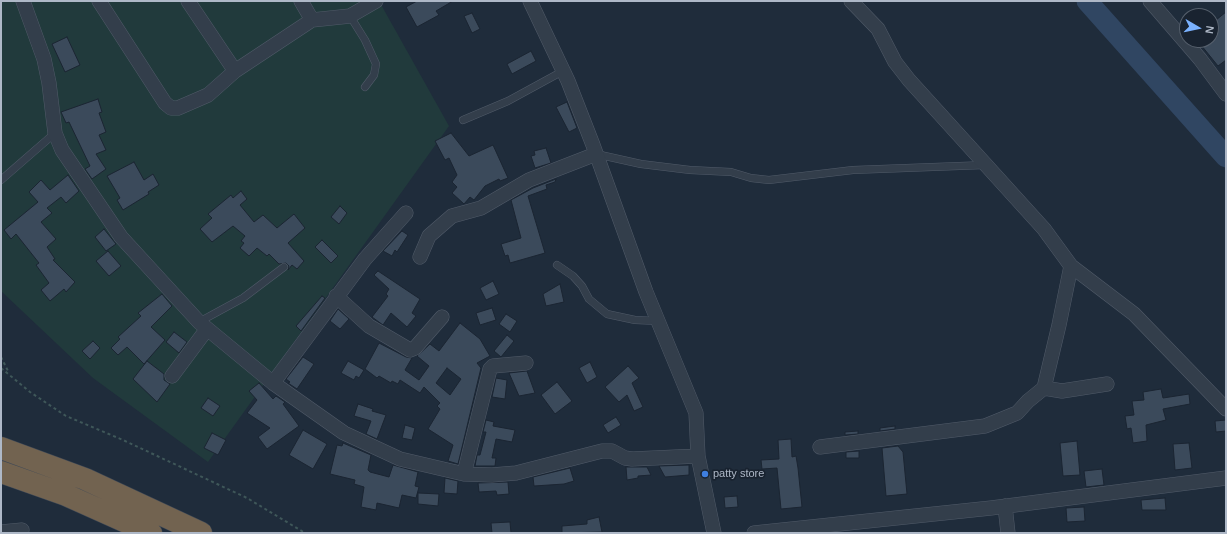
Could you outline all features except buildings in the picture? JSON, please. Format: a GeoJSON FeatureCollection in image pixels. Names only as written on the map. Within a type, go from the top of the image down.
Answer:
{"type":"FeatureCollection","features":[{"type":"Feature","properties":{"kind":"highway"},"geometry":{"type":"LineString","coordinates":[[1,448],[85,478],[201,533]]}},
{"type":"Feature","properties":{"kind":"highway"},"geometry":{"type":"LineString","coordinates":[[1,472],[66,495],[151,533]]}},
{"type":"Feature","properties":{"kind":"highway"},"geometry":{"type":"LineString","coordinates":[[1,485],[66,495]]}},
{"type":"Feature","properties":{"kind":"street"},"geometry":{"type":"LineString","coordinates":[[23,1],[44,59],[49,83],[55,133],[62,150],[121,237],[203,326],[274,382],[344,433],[400,459],[464,474],[492,475],[516,473],[602,451],[612,451],[625,458],[632,459],[698,456]]}},
{"type":"Feature","properties":{"kind":"street"},"geometry":{"type":"LineString","coordinates":[[99,1],[165,103],[171,108],[178,108],[208,95],[235,71],[312,20],[350,16],[376,1]]}},
{"type":"Feature","properties":{"kind":"street"},"geometry":{"type":"LineString","coordinates":[[188,1],[235,71]]}},
{"type":"Feature","properties":{"kind":"street"},"geometry":{"type":"LineString","coordinates":[[301,1],[312,20]]}},
{"type":"Feature","properties":{"kind":"street"},"geometry":{"type":"LineString","coordinates":[[530,1],[563,71],[596,154],[658,321],[696,413],[698,456],[714,533]]}},
{"type":"Feature","properties":{"kind":"street"},"geometry":{"type":"LineString","coordinates":[[852,1],[878,29],[895,62],[909,80],[1044,229],[1070,266],[1134,314],[1226,409]]}},
{"type":"Feature","properties":{"kind":"street"},"geometry":{"type":"LineString","coordinates":[[1150,1],[1200,59],[1226,94]]}},
{"type":"Feature","properties":{"kind":"street"},"geometry":{"type":"LineString","coordinates":[[420,257],[428,236],[452,216],[481,208],[529,180],[596,154]]}},
{"type":"Feature","properties":{"kind":"street"},"geometry":{"type":"LineString","coordinates":[[274,382],[336,296],[365,259],[406,213]]}},
{"type":"Feature","properties":{"kind":"street"},"geometry":{"type":"LineString","coordinates":[[820,448],[985,426],[1017,413],[1028,401],[1044,388],[1059,325],[1070,266]]}},
{"type":"Feature","properties":{"kind":"street"},"geometry":{"type":"LineString","coordinates":[[336,296],[369,326],[410,350],[415,348],[442,317]]}},
{"type":"Feature","properties":{"kind":"street"},"geometry":{"type":"LineString","coordinates":[[172,376],[203,326]]}},
{"type":"Feature","properties":{"kind":"street"},"geometry":{"type":"LineString","coordinates":[[464,474],[490,369],[493,366],[526,363]]}},
{"type":"Feature","properties":{"kind":"street"},"geometry":{"type":"LineString","coordinates":[[1044,388],[1062,391],[1107,384]]}},
{"type":"Feature","properties":{"kind":"street"},"geometry":{"type":"LineString","coordinates":[[754,533],[891,520],[1226,478]]}},
{"type":"Feature","properties":{"kind":"street"},"geometry":{"type":"LineString","coordinates":[[1005,506],[1008,533]]}},
{"type":"Feature","properties":{"kind":"street"},"geometry":{"type":"LineString","coordinates":[[1,532],[22,530]]}},
{"type":"Feature","properties":{"kind":"lane"},"geometry":{"type":"LineString","coordinates":[[350,16],[366,40],[376,64],[374,75],[365,87]]}},
{"type":"Feature","properties":{"kind":"lane"},"geometry":{"type":"LineString","coordinates":[[463,120],[508,101],[563,71]]}},
{"type":"Feature","properties":{"kind":"lane"},"geometry":{"type":"LineString","coordinates":[[1,180],[55,133]]}},
{"type":"Feature","properties":{"kind":"lane"},"geometry":{"type":"LineString","coordinates":[[596,154],[647,165],[690,170],[731,172],[751,178],[769,180],[853,170],[986,165]]}},
{"type":"Feature","properties":{"kind":"lane"},"geometry":{"type":"LineString","coordinates":[[557,265],[573,276],[582,286],[589,299],[608,314],[635,320],[658,321]]}},
{"type":"Feature","properties":{"kind":"lane"},"geometry":{"type":"LineString","coordinates":[[203,326],[284,267]]}},
{"type":"Feature","properties":{"kind":"path"},"geometry":{"type":"LineString","coordinates":[[1,357],[10,374]]}},
{"type":"Feature","properties":{"kind":"path"},"geometry":{"type":"LineString","coordinates":[[1,368],[30,392],[66,416],[123,440],[247,498],[306,533]]}},
{"type":"Feature","properties":{"kind":"green space"},"geometry":{"type":"Polygon","coordinates":[[[1,1],[379,1],[449,126],[208,462],[93,378],[1,291],[1,1]]]}},
{"type":"Feature","properties":{"kind":"waterway"},"geometry":{"type":"LineString","coordinates":[[1087,1],[1226,157]]}},
{"type":"Feature","properties":{"kind":"place","name":"patty store"},"geometry":{"type":"Point","coordinates":[705,474]}}]}
